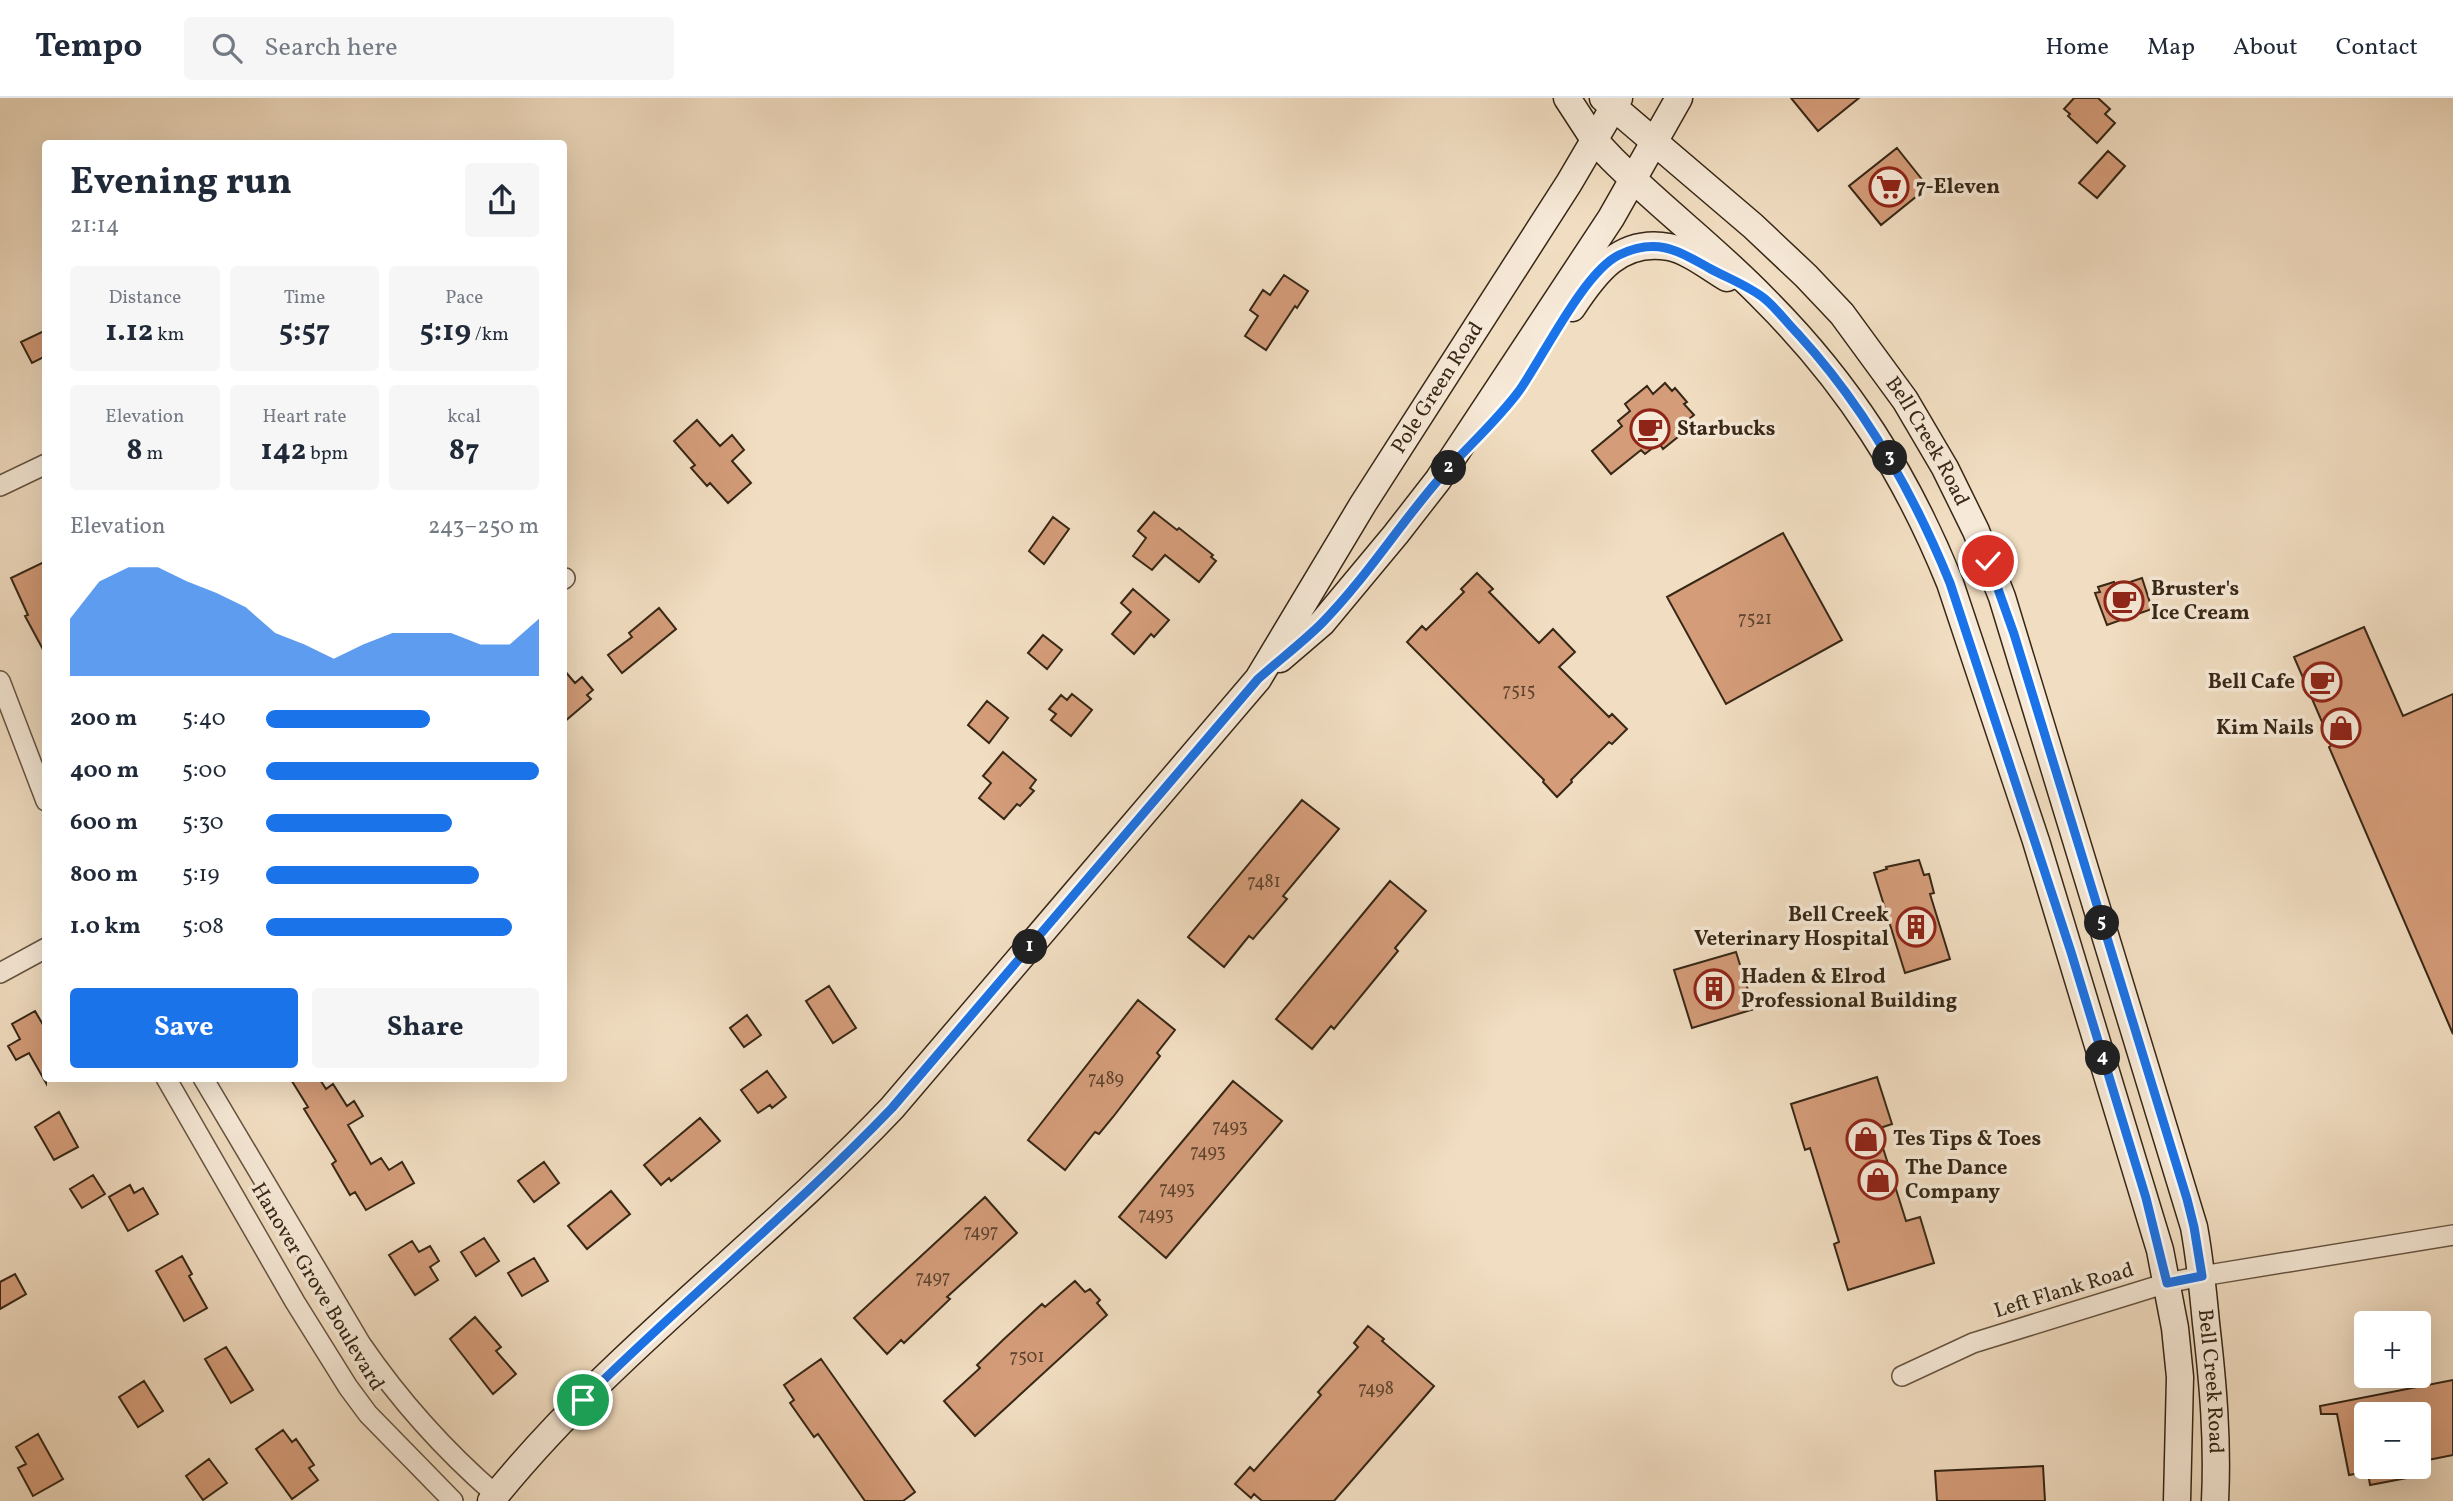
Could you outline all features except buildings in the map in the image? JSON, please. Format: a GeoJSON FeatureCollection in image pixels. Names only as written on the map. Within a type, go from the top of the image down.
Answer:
{"type":"FeatureCollection","features":[{"type":"Feature","properties":{"kind":"street","name":"Bell Creek Road"},"geometry":{"type":"LineString","coordinates":[[1567,98],[1595,141],[1633,180],[1765,299],[1812,349],[1859,409],[1901,477],[1940,558],[2055,903],[2146,1198],[2175,1328],[2180,1377],[2177,1501]]}},
{"type":"Feature","properties":{"kind":"street","name":"Pole Green Road"},"geometry":{"type":"LineString","coordinates":[[494,1498],[527,1458],[630,1354],[779,1219],[892,1108],[1258,679],[1322,623],[1438,480],[1611,218],[1679,98]]}},
{"type":"Feature","properties":{"kind":"street","name":"Bell Creek Road"},"geometry":{"type":"LineString","coordinates":[[1612,101],[1654,142],[1754,226],[1807,276],[1842,314],[1905,400],[1945,468],[1976,531],[2010,622],[2194,1227],[2202,1276],[2216,1427],[2214,1501]]}},
{"type":"Feature","properties":{"kind":"street","name":"Pole Green Road"},"geometry":{"type":"LineString","coordinates":[[1258,679],[1363,504],[1595,141],[1612,101]]}},
{"type":"Feature","properties":{"kind":"street"},"geometry":{"type":"LineString","coordinates":[[1438,480],[1518,392],[1586,287],[1602,267],[1619,255],[1636,249],[1670,247],[1765,299]]}},
{"type":"Feature","properties":{"kind":"street"},"geometry":{"type":"LineString","coordinates":[[0,486],[42,466]]}},
{"type":"Feature","properties":{"kind":"street"},"geometry":{"type":"LineString","coordinates":[[0,681],[42,791]]}},
{"type":"Feature","properties":{"kind":"street"},"geometry":{"type":"LineString","coordinates":[[0,973],[42,950]]}},
{"type":"Feature","properties":{"kind":"street","name":"Hanover Grove Boulevard"},"geometry":{"type":"LineString","coordinates":[[168,1082],[295,1302],[348,1387],[368,1414],[453,1501]]}},
{"type":"Feature","properties":{"kind":"street","name":"Hanover Grove Boulevard"},"geometry":{"type":"LineString","coordinates":[[205,1082],[361,1344],[384,1378],[419,1421],[494,1498]]}},
{"type":"Feature","properties":{"kind":"street","name":"Left Flank Road"},"geometry":{"type":"LineString","coordinates":[[1902,1376],[1973,1343],[2167,1283],[2453,1235]]}},
{"type":"Feature","properties":{"kind":"place","name":"7-Eleven"},"geometry":{"type":"Point","coordinates":[1889,187]}},
{"type":"Feature","properties":{"kind":"place","name":"Starbucks"},"geometry":{"type":"Point","coordinates":[1650,429]}},
{"type":"Feature","properties":{"kind":"place","name":"Bruster's Ice Cream"},"geometry":{"type":"Point","coordinates":[2124,601]}},
{"type":"Feature","properties":{"kind":"place","name":"Bell Cafe"},"geometry":{"type":"Point","coordinates":[2322,682]}},
{"type":"Feature","properties":{"kind":"place","name":"Kim Nails"},"geometry":{"type":"Point","coordinates":[2341,728]}},
{"type":"Feature","properties":{"kind":"place","name":"Bell Creek Veterinary Hospital"},"geometry":{"type":"Point","coordinates":[1916,927]}},
{"type":"Feature","properties":{"kind":"place","name":"Haden & Elrod Professional Building"},"geometry":{"type":"Point","coordinates":[1714,989]}},
{"type":"Feature","properties":{"kind":"place","name":"Tes Tips & Toes"},"geometry":{"type":"Point","coordinates":[1866,1139]}},
{"type":"Feature","properties":{"kind":"place","name":"The Dance Company"},"geometry":{"type":"Point","coordinates":[1878,1180]}},
{"type":"Feature","properties":{"kind":"route"},"geometry":{"type":"LineString","coordinates":[[583,1400],[850,1152],[892,1108],[1258,679],[1322,623],[1438,480],[1518,392],[1586,287],[1602,267],[1619,255],[1655,246],[1670,247],[1685,253],[1765,299],[1812,349],[1859,409],[1901,477],[1950,583],[2036,841],[2146,1198],[2167,1283],[2202,1276],[2187,1199],[2014,634],[1988,561]]}}]}
